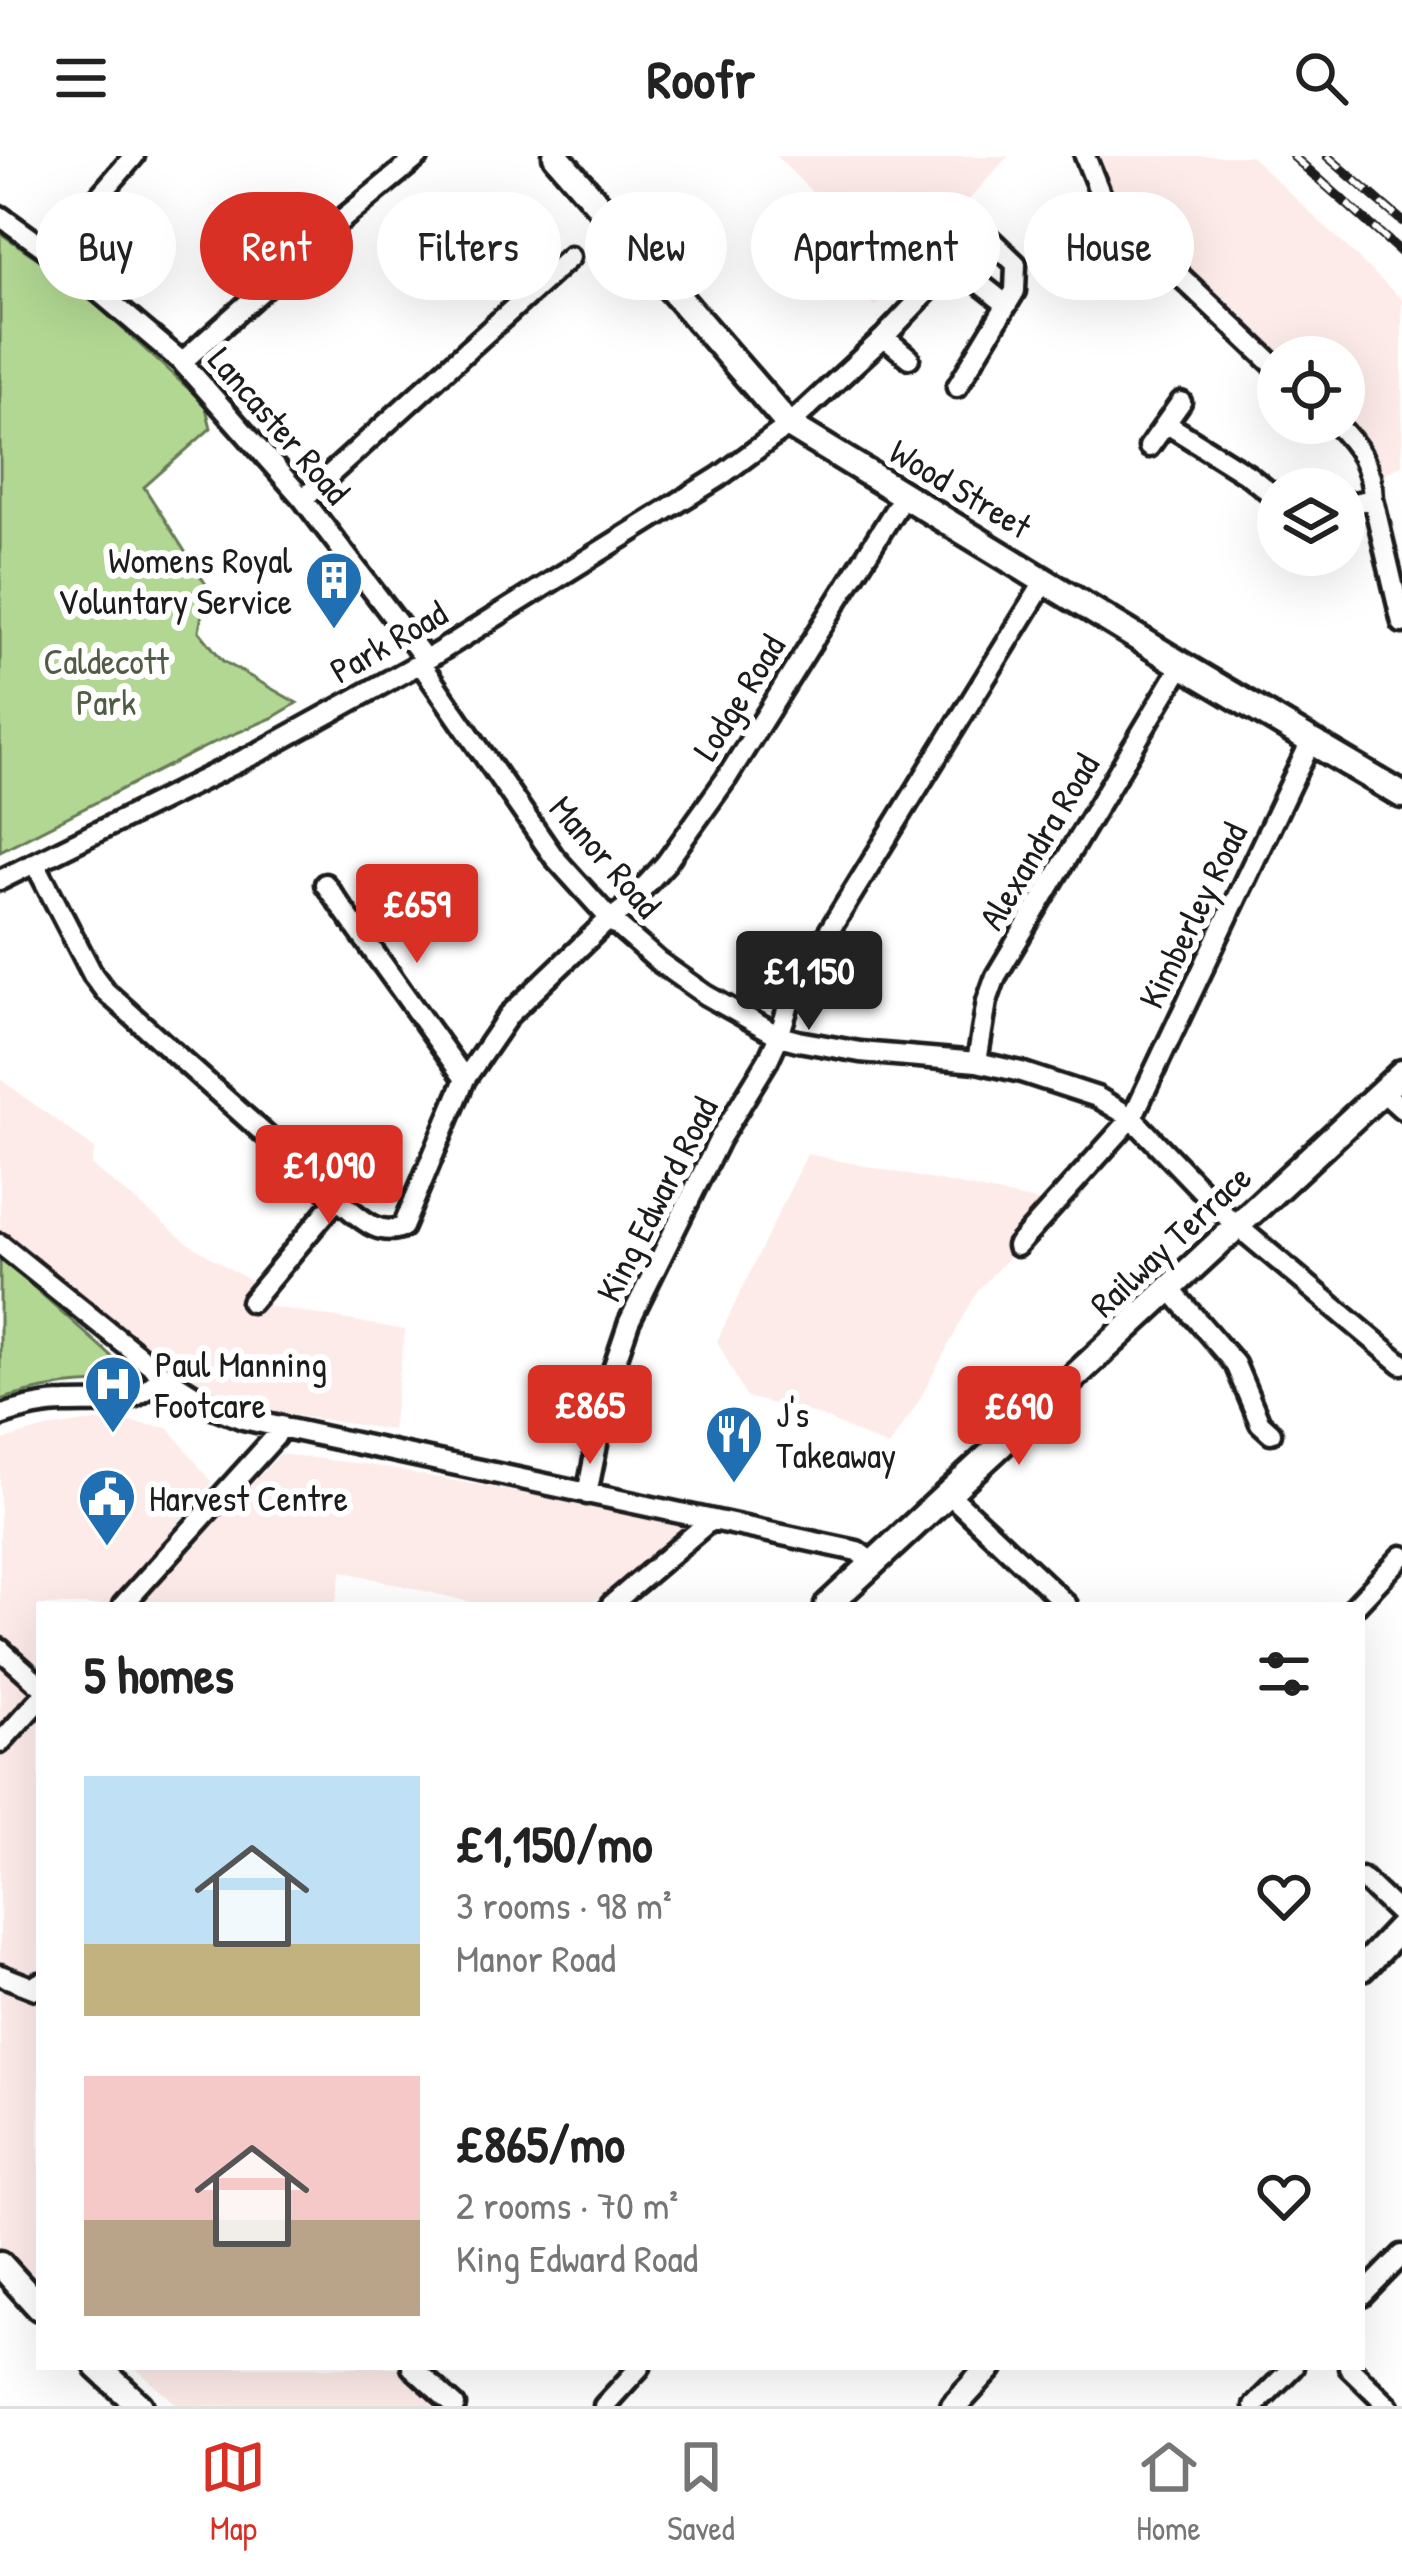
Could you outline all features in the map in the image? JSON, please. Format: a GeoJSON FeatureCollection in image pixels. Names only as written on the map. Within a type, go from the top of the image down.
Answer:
{"type":"FeatureCollection","features":[{"type":"Feature","properties":{"kind":"street"},"geometry":{"type":"LineString","coordinates":[[103,192],[134,156]]}},
{"type":"Feature","properties":{"kind":"street"},"geometry":{"type":"LineString","coordinates":[[182,362],[419,156]]}},
{"type":"Feature","properties":{"kind":"street","name":"Wood Street"},"geometry":{"type":"LineString","coordinates":[[556,156],[789,425],[1182,665],[1398,786]]}},
{"type":"Feature","properties":{"kind":"street"},"geometry":{"type":"LineString","coordinates":[[1085,156],[1102,198],[1122,221],[1257,349]]}},
{"type":"Feature","properties":{"kind":"street","name":"Lancaster Road"},"geometry":{"type":"LineString","coordinates":[[0,216],[36,241]]}},
{"type":"Feature","properties":{"kind":"street"},"geometry":{"type":"LineString","coordinates":[[957,387],[1015,291],[1016,264],[1000,249]]}},
{"type":"Feature","properties":{"kind":"street"},"geometry":{"type":"LineString","coordinates":[[303,499],[570,257]]}},
{"type":"Feature","properties":{"kind":"street"},"geometry":{"type":"LineString","coordinates":[[1000,299],[1007,305]]}},
{"type":"Feature","properties":{"kind":"street","name":"Lancaster Road"},"geometry":{"type":"LineString","coordinates":[[108,300],[182,362],[303,499],[423,661]]}},
{"type":"Feature","properties":{"kind":"street","name":"Park Road"},"geometry":{"type":"LineString","coordinates":[[0,880],[263,750],[423,661],[719,477],[789,425],[919,300]]}},
{"type":"Feature","properties":{"kind":"street"},"geometry":{"type":"LineString","coordinates":[[884,337],[909,358]]}},
{"type":"Feature","properties":{"kind":"street"},"geometry":{"type":"LineString","coordinates":[[1149,447],[1181,402]]}},
{"type":"Feature","properties":{"kind":"street"},"geometry":{"type":"LineString","coordinates":[[1167,424],[1257,482]]}},
{"type":"Feature","properties":{"kind":"street"},"geometry":{"type":"LineString","coordinates":[[1355,444],[1373,483],[1402,623]]}},
{"type":"Feature","properties":{"kind":"street","name":"Lodge Road"},"geometry":{"type":"LineString","coordinates":[[337,1199],[378,1230],[404,1228],[465,1079],[509,1015],[625,909],[666,862],[726,779],[904,495]]}},
{"type":"Feature","properties":{"kind":"street"},"geometry":{"type":"LineString","coordinates":[[1365,501],[1373,499]]}},
{"type":"Feature","properties":{"kind":"street","name":"King Edward Road"},"geometry":{"type":"LineString","coordinates":[[587,1494],[610,1375],[629,1322],[719,1140],[768,1060],[794,988],[1045,581]]}},
{"type":"Feature","properties":{"kind":"street","name":"Manor Road"},"geometry":{"type":"LineString","coordinates":[[423,661],[554,856],[610,920],[658,961],[706,995],[779,1036],[860,1052],[977,1062],[1096,1097],[1132,1118],[1237,1225],[1402,1364]]}},
{"type":"Feature","properties":{"kind":"street","name":"Alexandra Road"},"geometry":{"type":"LineString","coordinates":[[977,1062],[996,976],[1182,665]]}},
{"type":"Feature","properties":{"kind":"street","name":"Kimberley Road"},"geometry":{"type":"LineString","coordinates":[[1017,1246],[1132,1118],[1311,741]]}},
{"type":"Feature","properties":{"kind":"street"},"geometry":{"type":"LineString","coordinates":[[35,863],[105,991],[337,1199],[251,1302]]}},
{"type":"Feature","properties":{"kind":"street"},"geometry":{"type":"LineString","coordinates":[[325,884],[465,1079]]}},
{"type":"Feature","properties":{"kind":"street","name":"Railway Terrace"},"geometry":{"type":"LineString","coordinates":[[831,1602],[1402,1073]]}},
{"type":"Feature","properties":{"kind":"street"},"geometry":{"type":"LineString","coordinates":[[1382,1091],[1402,1108]]}},
{"type":"Feature","properties":{"kind":"street"},"geometry":{"type":"LineString","coordinates":[[0,1244],[163,1375],[242,1419],[857,1551],[873,1563]]}},
{"type":"Feature","properties":{"kind":"street"},"geometry":{"type":"LineString","coordinates":[[1170,1289],[1235,1364],[1260,1431]]}},
{"type":"Feature","properties":{"kind":"street"},"geometry":{"type":"LineString","coordinates":[[0,1416],[61,1402],[127,1402],[163,1375]]}},
{"type":"Feature","properties":{"kind":"street"},"geometry":{"type":"LineString","coordinates":[[126,1602],[281,1426]]}},
{"type":"Feature","properties":{"kind":"street"},"geometry":{"type":"LineString","coordinates":[[946,1492],[1064,1602]]}},
{"type":"Feature","properties":{"kind":"street"},"geometry":{"type":"LineString","coordinates":[[615,1602],[711,1520]]}},
{"type":"Feature","properties":{"kind":"street"},"geometry":{"type":"LineString","coordinates":[[1358,1602],[1402,1556]]}},
{"type":"Feature","properties":{"kind":"street"},"geometry":{"type":"LineString","coordinates":[[0,1649],[36,1681]]}},
{"type":"Feature","properties":{"kind":"street"},"geometry":{"type":"LineString","coordinates":[[0,1743],[36,1703]]}},
{"type":"Feature","properties":{"kind":"street"},"geometry":{"type":"LineString","coordinates":[[1365,1881],[1402,1916]]}},
{"type":"Feature","properties":{"kind":"street"},"geometry":{"type":"LineString","coordinates":[[1365,1965],[1402,1926]]}},
{"type":"Feature","properties":{"kind":"street"},"geometry":{"type":"LineString","coordinates":[[0,1975],[36,1986]]}},
{"type":"Feature","properties":{"kind":"street"},"geometry":{"type":"LineString","coordinates":[[1365,2293],[1402,2254]]}},
{"type":"Feature","properties":{"kind":"street"},"geometry":{"type":"LineString","coordinates":[[0,2264],[36,2304]]}},
{"type":"Feature","properties":{"kind":"street"},"geometry":{"type":"LineString","coordinates":[[101,2370],[140,2406]]}},
{"type":"Feature","properties":{"kind":"street"},"geometry":{"type":"LineString","coordinates":[[415,2370],[454,2406]]}},
{"type":"Feature","properties":{"kind":"street"},"geometry":{"type":"LineString","coordinates":[[604,2406],[637,2370]]}},
{"type":"Feature","properties":{"kind":"street"},"geometry":{"type":"LineString","coordinates":[[954,2406],[987,2370]]}},
{"type":"Feature","properties":{"kind":"street"},"geometry":{"type":"LineString","coordinates":[[1254,2406],[1289,2370]]}},
{"type":"Feature","properties":{"kind":"street"},"geometry":{"type":"LineString","coordinates":[[1352,2370],[1389,2406]]}},
{"type":"Feature","properties":{"kind":"shaded area"},"geometry":{"type":"Polygon","coordinates":[[[776,156],[1008,156],[976,192],[812,192],[776,156]]]}},
{"type":"Feature","properties":{"kind":"shaded area"},"geometry":{"type":"Polygon","coordinates":[[[1081,156],[1251,156],[1402,300],[1402,465],[1379,476],[1373,470],[1373,448],[1365,439],[1365,336],[1261,336],[1194,274],[1194,192],[1108,192],[1081,156]]]}},
{"type":"Feature","properties":{"kind":"shaded area"},"geometry":{"type":"Polygon","coordinates":[[[0,1079],[95,1149],[91,1165],[189,1244],[275,1296],[268,1306],[405,1330],[392,1430],[260,1410],[197,1385],[0,1232],[0,1079]]]}},
{"type":"Feature","properties":{"kind":"shaded area"},"geometry":{"type":"Polygon","coordinates":[[[807,1154],[1041,1202],[1030,1234],[978,1290],[917,1404],[888,1447],[821,1416],[746,1397],[717,1341],[807,1154]]]}},
{"type":"Feature","properties":{"kind":"shaded area"},"geometry":{"type":"Polygon","coordinates":[[[123,1421],[169,1428],[212,1483],[111,1602],[36,1602],[36,1688],[26,1700],[36,1702],[36,2284],[0,2249],[0,1441],[85,1422],[123,1421]]]}},
{"type":"Feature","properties":{"kind":"shaded area"},"geometry":{"type":"Polygon","coordinates":[[[280,1454],[369,1465],[692,1525],[594,1602],[470,1602],[342,1571],[336,1602],[142,1602],[280,1454]]]}},
{"type":"Feature","properties":{"kind":"shaded area"},"geometry":{"type":"Polygon","coordinates":[[[137,2370],[404,2370],[442,2406],[179,2406],[137,2370]]]}},
{"type":"Feature","properties":{"kind":"green space","name":"Caldecott Park"},"geometry":{"type":"Polygon","coordinates":[[[0,233],[36,257],[36,300],[91,300],[205,404],[211,428],[144,487],[207,586],[199,631],[223,661],[297,703],[0,851],[0,233]]]}},
{"type":"Feature","properties":{"kind":"green space"},"geometry":{"type":"Polygon","coordinates":[[[0,1257],[136,1376],[126,1384],[62,1386],[0,1400],[0,1257]]]}},
{"type":"Feature","properties":{"kind":"railway"},"geometry":{"type":"LineString","coordinates":[[1293,156],[1402,253]]}},
{"type":"Feature","properties":{"kind":"railway"},"geometry":{"type":"LineString","coordinates":[[1327,156],[1402,221]]}},
{"type":"Feature","properties":{"kind":"place","name":"Womens Royal Voluntary Service"},"geometry":{"type":"Point","coordinates":[334,631]}},
{"type":"Feature","properties":{"kind":"place","name":"Paul Manning Footcare"},"geometry":{"type":"Point","coordinates":[113,1435]}},
{"type":"Feature","properties":{"kind":"place","name":"J's Takeaway"},"geometry":{"type":"Point","coordinates":[734,1485]}},
{"type":"Feature","properties":{"kind":"place","name":"Harvest Centre"},"geometry":{"type":"Point","coordinates":[107,1548]}}]}
